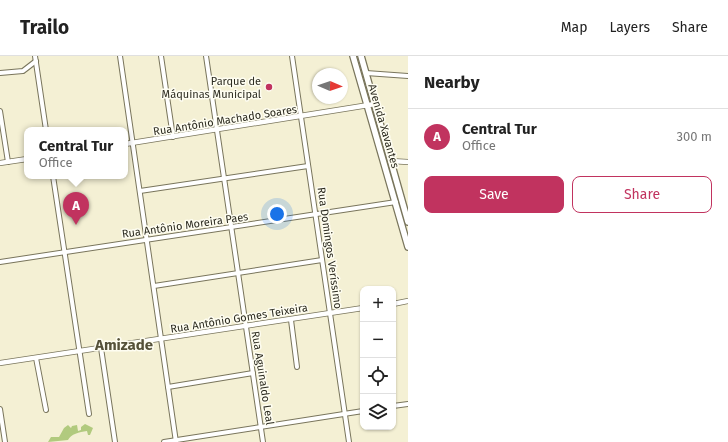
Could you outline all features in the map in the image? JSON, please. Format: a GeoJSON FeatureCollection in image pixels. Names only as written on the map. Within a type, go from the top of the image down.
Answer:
{"type":"FeatureCollection","features":[{"type":"Feature","properties":{"kind":"main road","name":"Avenida Xavantes"},"geometry":{"type":"LineString","coordinates":[[353,56],[408,247]]}},
{"type":"Feature","properties":{"kind":"main road","name":"Avenida Xavantes"},"geometry":{"type":"LineString","coordinates":[[361,56],[408,222]]}},
{"type":"Feature","properties":{"kind":"street"},"geometry":{"type":"LineString","coordinates":[[35,56],[46,127]]}},
{"type":"Feature","properties":{"kind":"street"},"geometry":{"type":"LineString","coordinates":[[120,56],[148,240],[176,441]]}},
{"type":"Feature","properties":{"kind":"street"},"geometry":{"type":"LineString","coordinates":[[161,56],[173,137]]}},
{"type":"Feature","properties":{"kind":"street","name":"Rua Aguinaldo Leal"},"geometry":{"type":"LineString","coordinates":[[206,56],[263,442]]}},
{"type":"Feature","properties":{"kind":"street","name":"Rua Domingos Veríssimo"},"geometry":{"type":"LineString","coordinates":[[292,56],[349,442]]}},
{"type":"Feature","properties":{"kind":"street"},"geometry":{"type":"LineString","coordinates":[[0,73],[23,71],[36,61]]}},
{"type":"Feature","properties":{"kind":"street"},"geometry":{"type":"LineString","coordinates":[[366,73],[408,76]]}},
{"type":"Feature","properties":{"kind":"street","name":"Rua Antônio Machado Soares"},"geometry":{"type":"LineString","coordinates":[[128,144],[375,104]]}},
{"type":"Feature","properties":{"kind":"street"},"geometry":{"type":"LineString","coordinates":[[0,111],[8,162]]}},
{"type":"Feature","properties":{"kind":"street"},"geometry":{"type":"LineString","coordinates":[[0,163],[24,159]]}},
{"type":"Feature","properties":{"kind":"street"},"geometry":{"type":"LineString","coordinates":[[391,160],[408,162]]}},
{"type":"Feature","properties":{"kind":"street"},"geometry":{"type":"LineString","coordinates":[[140,191],[308,166]]}},
{"type":"Feature","properties":{"kind":"street"},"geometry":{"type":"LineString","coordinates":[[53,179],[78,351],[89,414]]}},
{"type":"Feature","properties":{"kind":"street","name":"Rua Antônio Moreira Paes"},"geometry":{"type":"LineString","coordinates":[[0,262],[396,202]]}},
{"type":"Feature","properties":{"kind":"street"},"geometry":{"type":"LineString","coordinates":[[154,286],[322,260]]}},
{"type":"Feature","properties":{"kind":"street"},"geometry":{"type":"LineString","coordinates":[[396,303],[408,301]]}},
{"type":"Feature","properties":{"kind":"street","name":"Rua Antônio Gomes Teixeira"},"geometry":{"type":"LineString","coordinates":[[0,363],[360,308]]}},
{"type":"Feature","properties":{"kind":"street"},"geometry":{"type":"LineString","coordinates":[[291,320],[297,367]]}},
{"type":"Feature","properties":{"kind":"street"},"geometry":{"type":"LineString","coordinates":[[101,348],[115,442]]}},
{"type":"Feature","properties":{"kind":"street"},"geometry":{"type":"LineString","coordinates":[[36,358],[46,410]]}},
{"type":"Feature","properties":{"kind":"street"},"geometry":{"type":"LineString","coordinates":[[168,387],[253,373]]}},
{"type":"Feature","properties":{"kind":"street"},"geometry":{"type":"LineString","coordinates":[[396,406],[408,404]]}},
{"type":"Feature","properties":{"kind":"street"},"geometry":{"type":"LineString","coordinates":[[0,409],[4,442]]}},
{"type":"Feature","properties":{"kind":"street"},"geometry":{"type":"LineString","coordinates":[[164,442],[360,412]]}},
{"type":"Feature","properties":{"kind":"green space"},"geometry":{"type":"Polygon","coordinates":[[[85,424],[93,428],[90,435],[88,435],[87,431],[84,431],[73,435],[68,440],[48,442],[51,437],[59,437],[64,428],[68,425],[71,428],[72,426],[77,425],[78,431],[81,430],[81,427],[85,424]]]}},
{"type":"Feature","properties":{"kind":"place","name":"Parque de Máquinas Municipal"},"geometry":{"type":"Point","coordinates":[269,87]}},
{"type":"Feature","properties":{"kind":"place","name":"Central Tur"},"geometry":{"type":"Point","coordinates":[76,225]}},
{"type":"Feature","properties":{"kind":"district","name":"Amizade"},"geometry":{"type":"Point","coordinates":[124,345]}}]}
